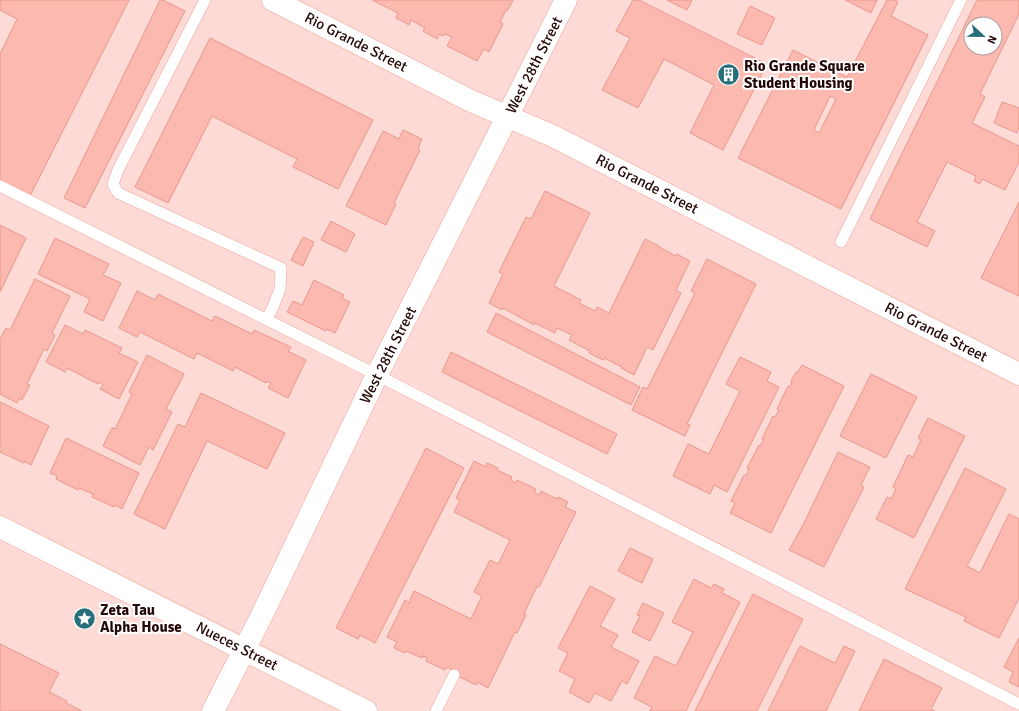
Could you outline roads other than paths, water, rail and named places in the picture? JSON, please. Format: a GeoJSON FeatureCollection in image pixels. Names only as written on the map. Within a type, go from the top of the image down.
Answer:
{"type":"FeatureCollection","features":[{"type":"Feature","properties":{"kind":"street","name":"Rio Grande Street"},"geometry":{"type":"LineString","coordinates":[[273,0],[471,101],[553,136],[1019,374]]}},
{"type":"Feature","properties":{"kind":"street","name":"West 28th Street"},"geometry":{"type":"LineString","coordinates":[[213,711],[377,375],[566,0]]}},
{"type":"Feature","properties":{"kind":"street","name":"Nueces Street"},"geometry":{"type":"LineString","coordinates":[[0,527],[366,711]]}},
{"type":"Feature","properties":{"kind":"lane"},"geometry":{"type":"LineString","coordinates":[[205,0],[118,170],[113,184],[118,193],[280,268],[280,288],[273,307],[266,320]]}},
{"type":"Feature","properties":{"kind":"lane"},"geometry":{"type":"LineString","coordinates":[[841,242],[961,0]]}},
{"type":"Feature","properties":{"kind":"lane"},"geometry":{"type":"LineString","coordinates":[[0,186],[377,375],[1019,704]]}},
{"type":"Feature","properties":{"kind":"lane"},"geometry":{"type":"LineString","coordinates":[[436,711],[454,675]]}},
{"type":"Feature","properties":{"kind":"place","name":"Rio Grande Square Student Housing"},"geometry":{"type":"Point","coordinates":[728,75]}},
{"type":"Feature","properties":{"kind":"place","name":"Zeta Tau Alpha House"},"geometry":{"type":"Point","coordinates":[85,619]}}]}
